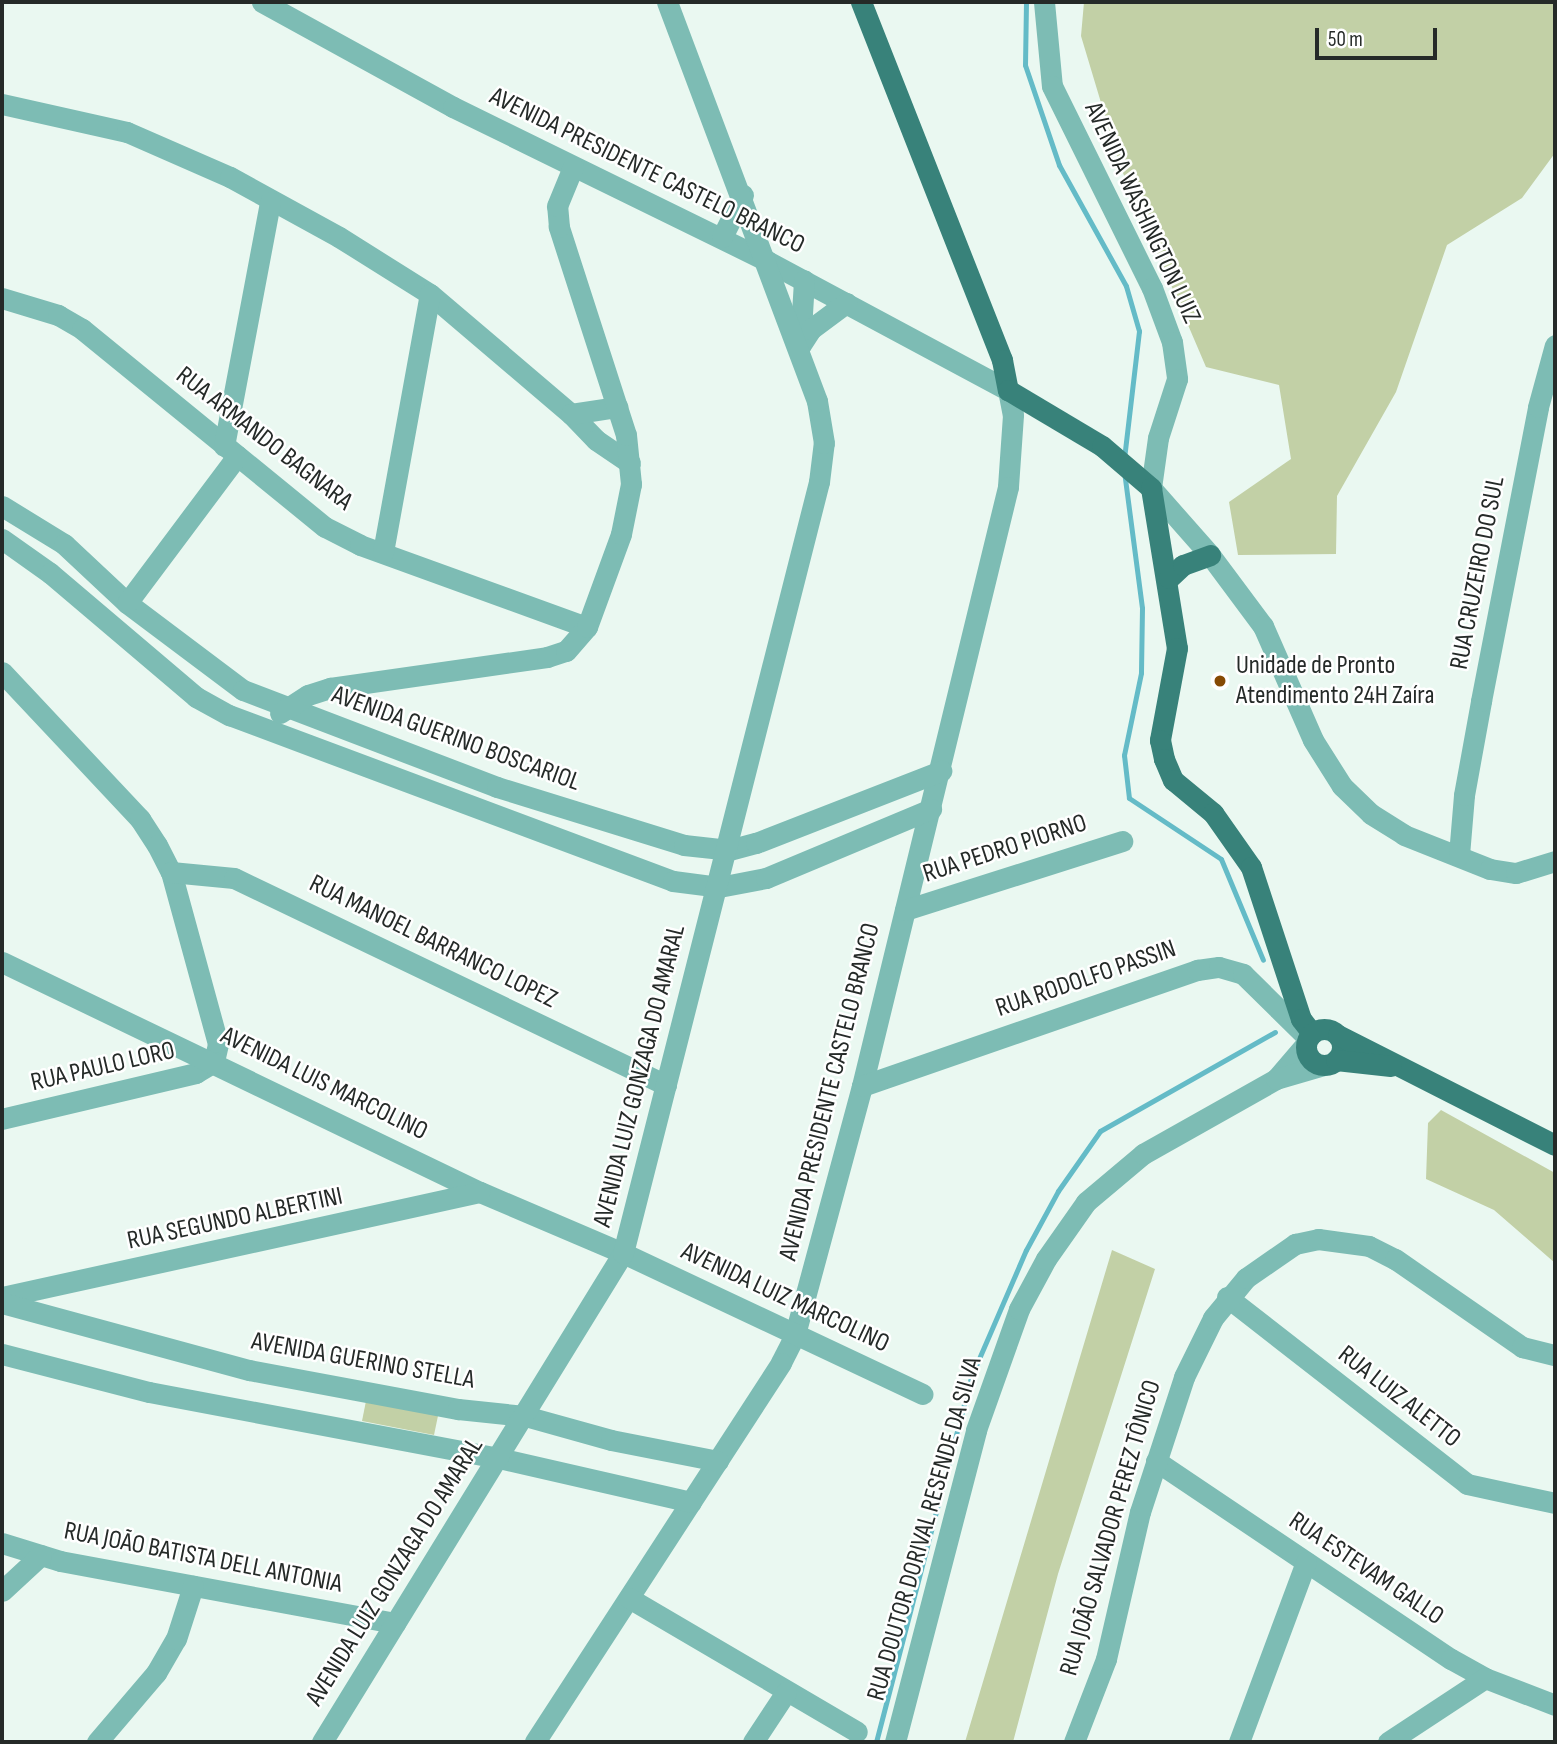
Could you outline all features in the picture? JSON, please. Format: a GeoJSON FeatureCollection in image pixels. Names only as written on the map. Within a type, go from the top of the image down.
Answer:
{"type":"FeatureCollection","features":[{"type":"Feature","properties":{"kind":"main road","name":"AVENIDA PRESIDENTE CASTELO BRANCO"},"geometry":{"type":"LineString","coordinates":[[861,2],[1002,360],[1008,390]]}},
{"type":"Feature","properties":{"kind":"main road"},"geometry":{"type":"LineString","coordinates":[[1008,390],[1102,446],[1151,488],[1169,579],[1177,648],[1160,740],[1164,759],[1173,779],[1213,813],[1251,867],[1298,1004],[1317,1036],[1342,1049],[1330,1062]]}},
{"type":"Feature","properties":{"kind":"main road"},"geometry":{"type":"LineString","coordinates":[[1169,579],[1183,565],[1210,555]]}},
{"type":"Feature","properties":{"kind":"main road"},"geometry":{"type":"LineString","coordinates":[[1317,1036],[1313,1061],[1407,1068]]}},
{"type":"Feature","properties":{"kind":"main road"},"geometry":{"type":"LineString","coordinates":[[1317,1036],[1407,1068],[1555,1146]]}},
{"type":"Feature","properties":{"kind":"street","name":"AVENIDA PRESIDENTE CASTELO BRANCO"},"geometry":{"type":"LineString","coordinates":[[262,2],[442,102],[722,237],[1008,390],[1013,463],[941,771],[862,1086],[795,1335],[718,1461],[535,1742]]}},
{"type":"Feature","properties":{"kind":"street","name":"AVENIDA LUIZ GONZAGA DO AMARAL"},"geometry":{"type":"LineString","coordinates":[[321,1742],[525,1416],[623,1253],[729,850],[819,482],[824,443],[817,401],[801,350],[667,2]]}},
{"type":"Feature","properties":{"kind":"street","name":"AVENIDA WASHINGTON LUIZ"},"geometry":{"type":"LineString","coordinates":[[1044,2],[1052,86],[1152,288],[1172,342],[1177,379],[1158,438],[1151,488]]}},
{"type":"Feature","properties":{"kind":"street"},"geometry":{"type":"LineString","coordinates":[[2,104],[127,132],[230,177],[270,202],[363,251],[430,295],[571,414],[596,440],[630,463]]}},
{"type":"Feature","properties":{"kind":"street"},"geometry":{"type":"LineString","coordinates":[[265,731],[286,707],[330,688],[547,657],[566,651],[587,626],[628,512],[630,463],[617,407],[559,227],[557,206],[573,167]]}},
{"type":"Feature","properties":{"kind":"street"},"geometry":{"type":"LineString","coordinates":[[722,237],[743,195]]}},
{"type":"Feature","properties":{"kind":"street"},"geometry":{"type":"LineString","coordinates":[[127,603],[230,451],[270,202]]}},
{"type":"Feature","properties":{"kind":"street","name":"AVENIDA LUIZ GONZAGA DO AMARAL"},"geometry":{"type":"LineString","coordinates":[[801,350],[804,280]]}},
{"type":"Feature","properties":{"kind":"street"},"geometry":{"type":"LineString","coordinates":[[383,552],[430,295]]}},
{"type":"Feature","properties":{"kind":"street","name":"RUA ARMANDO BAGNARA"},"geometry":{"type":"LineString","coordinates":[[2,298],[58,315],[82,329],[325,527],[383,552],[587,626]]}},
{"type":"Feature","properties":{"kind":"street"},"geometry":{"type":"LineString","coordinates":[[801,350],[816,324],[846,303]]}},
{"type":"Feature","properties":{"kind":"street","name":"RUA CRUZEIRO DO SUL"},"geometry":{"type":"LineString","coordinates":[[1459,855],[1464,795],[1479,715],[1538,407],[1555,345]]}},
{"type":"Feature","properties":{"kind":"street"},"geometry":{"type":"LineString","coordinates":[[571,414],[617,407]]}},
{"type":"Feature","properties":{"kind":"street"},"geometry":{"type":"LineString","coordinates":[[1151,488],[1210,555],[1263,626],[1313,740],[1342,786],[1371,814],[1404,835],[1490,869],[1516,873],[1555,861]]}},
{"type":"Feature","properties":{"kind":"street","name":"AVENIDA GUERINO BOSCARIOL"},"geometry":{"type":"LineString","coordinates":[[2,506],[64,544],[127,603],[243,690],[498,787],[684,845],[729,850],[781,835],[941,771]]}},
{"type":"Feature","properties":{"kind":"street"},"geometry":{"type":"LineString","coordinates":[[2,539],[50,573],[196,697],[265,731],[674,881],[719,887],[766,878],[931,809]]}},
{"type":"Feature","properties":{"kind":"street"},"geometry":{"type":"LineString","coordinates":[[2,672],[140,820],[171,872],[216,1027],[214,1062]]}},
{"type":"Feature","properties":{"kind":"street","name":"RUA PEDRO PIORNO"},"geometry":{"type":"LineString","coordinates":[[905,910],[1122,841]]}},
{"type":"Feature","properties":{"kind":"street","name":"RUA MANOEL BARRANCO LOPEZ"},"geometry":{"type":"LineString","coordinates":[[171,872],[234,878],[666,1085]]}},
{"type":"Feature","properties":{"kind":"street","name":"AVENIDA LUIS MARCOLINO"},"geometry":{"type":"LineString","coordinates":[[2,962],[480,1192],[623,1253]]}},
{"type":"Feature","properties":{"kind":"street","name":"RUA RODOLFO PASSIN"},"geometry":{"type":"LineString","coordinates":[[862,1086],[1197,970],[1219,967],[1244,974],[1317,1036]]}},
{"type":"Feature","properties":{"kind":"street","name":"RUA DOUTOR DORIVAL RESENDE DA SILVA"},"geometry":{"type":"LineString","coordinates":[[1276,1079],[1317,1036]]}},
{"type":"Feature","properties":{"kind":"street","name":"RUA PAULO LORO"},"geometry":{"type":"LineString","coordinates":[[2,1119],[175,1080],[214,1062]]}},
{"type":"Feature","properties":{"kind":"street","name":"RUA DOUTOR DORIVAL RESENDE DA SILVA"},"geometry":{"type":"LineString","coordinates":[[895,1742],[976,1430],[1019,1309],[1046,1259],[1086,1202],[1143,1154],[1276,1079],[1330,1062]]}},
{"type":"Feature","properties":{"kind":"street","name":"RUA SEGUNDO ALBERTINI"},"geometry":{"type":"LineString","coordinates":[[2,1297],[480,1192]]}},
{"type":"Feature","properties":{"kind":"street","name":"RUA JOÃO SALVADOR PEREZ TÔNICO"},"geometry":{"type":"LineString","coordinates":[[1074,1742],[1109,1648],[1156,1461],[1184,1377],[1227,1297],[1256,1269],[1295,1244],[1340,1241],[1369,1247],[1395,1259],[1522,1347],[1555,1354]]}},
{"type":"Feature","properties":{"kind":"street","name":"AVENIDA LUIZ MARCOLINO"},"geometry":{"type":"LineString","coordinates":[[623,1253],[923,1394]]}},
{"type":"Feature","properties":{"kind":"street","name":"RUA LUIZ ALETTO"},"geometry":{"type":"LineString","coordinates":[[1227,1297],[1467,1484],[1555,1503]]}},
{"type":"Feature","properties":{"kind":"street","name":"AVENIDA GUERINO STELLA"},"geometry":{"type":"LineString","coordinates":[[2,1303],[249,1370],[458,1409],[525,1416],[718,1461]]}},
{"type":"Feature","properties":{"kind":"street"},"geometry":{"type":"LineString","coordinates":[[2,1354],[149,1392],[499,1458],[691,1502]]}},
{"type":"Feature","properties":{"kind":"street","name":"RUA ESTEVAM GALLO"},"geometry":{"type":"LineString","coordinates":[[1156,1461],[1485,1678],[1555,1705]]}},
{"type":"Feature","properties":{"kind":"street","name":"RUA JOÃO BATISTA DELL ANTONIA"},"geometry":{"type":"LineString","coordinates":[[2,1543],[41,1555],[193,1586],[395,1623]]}},
{"type":"Feature","properties":{"kind":"street"},"geometry":{"type":"LineString","coordinates":[[2,1591],[41,1555]]}},
{"type":"Feature","properties":{"kind":"street"},"geometry":{"type":"LineString","coordinates":[[1238,1742],[1306,1562]]}},
{"type":"Feature","properties":{"kind":"street"},"geometry":{"type":"LineString","coordinates":[[97,1742],[156,1673],[176,1639],[193,1586]]}},
{"type":"Feature","properties":{"kind":"street"},"geometry":{"type":"LineString","coordinates":[[629,1598],[857,1732]]}},
{"type":"Feature","properties":{"kind":"street"},"geometry":{"type":"LineString","coordinates":[[1388,1742],[1485,1678]]}},
{"type":"Feature","properties":{"kind":"street"},"geometry":{"type":"LineString","coordinates":[[753,1742],[786,1692]]}},
{"type":"Feature","properties":{"kind":"green space"},"geometry":{"type":"Polygon","coordinates":[[[1084,2],[1555,2],[1555,153],[1522,198],[1447,245],[1396,392],[1337,496],[1336,554],[1238,555],[1229,502],[1291,459],[1279,385],[1206,367],[1120,166],[1081,36],[1084,2]]]}},
{"type":"Feature","properties":{"kind":"green space"},"geometry":{"type":"Polygon","coordinates":[[[1441,1110],[1555,1173],[1555,1263],[1494,1210],[1426,1179],[1428,1123],[1441,1110]]]}},
{"type":"Feature","properties":{"kind":"green space"},"geometry":{"type":"Polygon","coordinates":[[[1112,1250],[1155,1269],[1058,1574],[1013,1742],[965,1742],[1112,1250]]]}},
{"type":"Feature","properties":{"kind":"green space"},"geometry":{"type":"Polygon","coordinates":[[[367,1396],[439,1411],[434,1435],[362,1421],[367,1396]]]}},
{"type":"Feature","properties":{"kind":"waterway"},"geometry":{"type":"LineString","coordinates":[[1026,2],[1025,65],[1059,165],[1126,286],[1139,331],[1124,458]]}},
{"type":"Feature","properties":{"kind":"waterway"},"geometry":{"type":"LineString","coordinates":[[1124,471],[1142,608],[1141,673],[1124,755],[1129,798],[1221,859],[1263,960]]}},
{"type":"Feature","properties":{"kind":"waterway"},"geometry":{"type":"LineString","coordinates":[[876,1742],[971,1377],[1026,1250],[1058,1191],[1100,1131],[1275,1032]]}},
{"type":"Feature","properties":{"kind":"place","name":"Unidade de Pronto Atendimento 24H Zaíra"},"geometry":{"type":"Point","coordinates":[1220,681]}}]}
